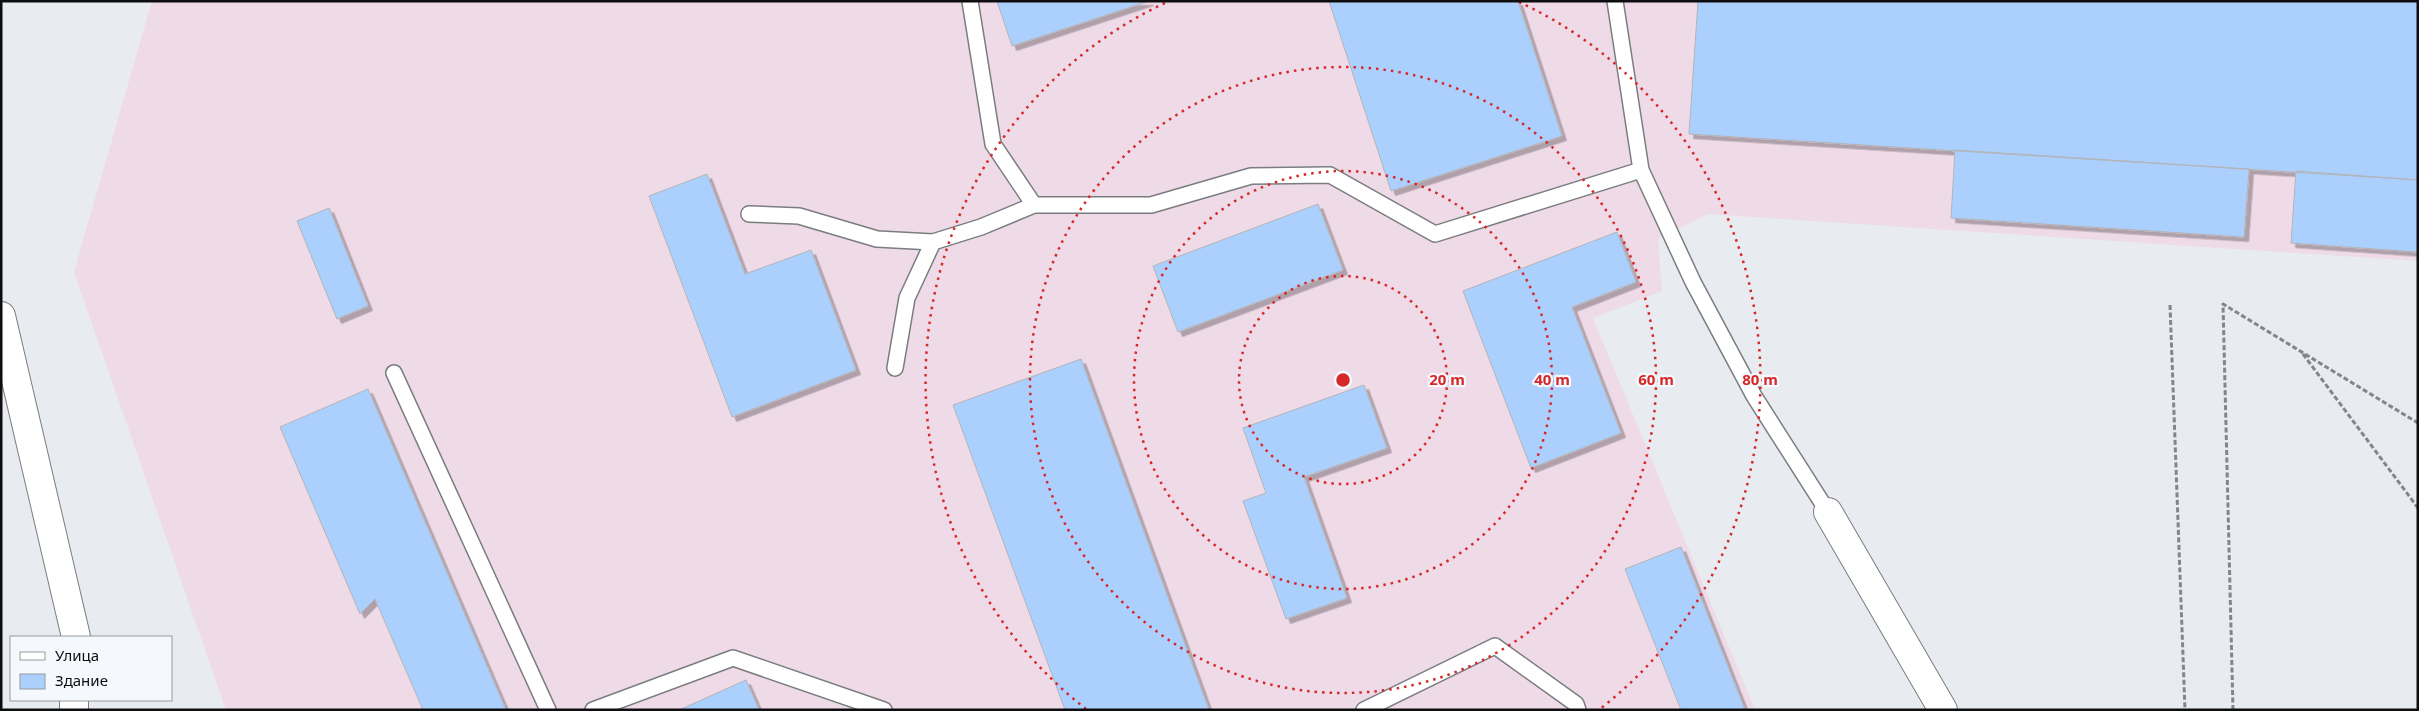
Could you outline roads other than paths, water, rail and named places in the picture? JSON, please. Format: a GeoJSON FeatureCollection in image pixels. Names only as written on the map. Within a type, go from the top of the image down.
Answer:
{"type":"FeatureCollection","features":[{"type":"Feature","properties":{"kind":"street"},"geometry":{"type":"LineString","coordinates":[[1,316],[76,636]]}},
{"type":"Feature","properties":{"kind":"street"},"geometry":{"type":"LineString","coordinates":[[1828,512],[1943,710]]}},
{"type":"Feature","properties":{"kind":"lane"},"geometry":{"type":"LineString","coordinates":[[970,1],[993,144],[1034,205]]}},
{"type":"Feature","properties":{"kind":"lane"},"geometry":{"type":"LineString","coordinates":[[1615,1],[1641,170],[1693,282],[1754,396],[1828,512]]}},
{"type":"Feature","properties":{"kind":"lane"},"geometry":{"type":"LineString","coordinates":[[749,214],[799,216],[877,239],[933,242],[982,227],[1034,205],[1151,205],[1252,176],[1330,176],[1435,234],[1641,170]]}},
{"type":"Feature","properties":{"kind":"lane"},"geometry":{"type":"LineString","coordinates":[[895,368],[907,298],[933,242]]}},
{"type":"Feature","properties":{"kind":"lane"},"geometry":{"type":"LineString","coordinates":[[394,373],[548,710]]}},
{"type":"Feature","properties":{"kind":"lane"},"geometry":{"type":"LineString","coordinates":[[1364,710],[1495,646],[1576,704],[1578,710]]}},
{"type":"Feature","properties":{"kind":"lane"},"geometry":{"type":"LineString","coordinates":[[593,710],[733,658],[884,710]]}}]}
